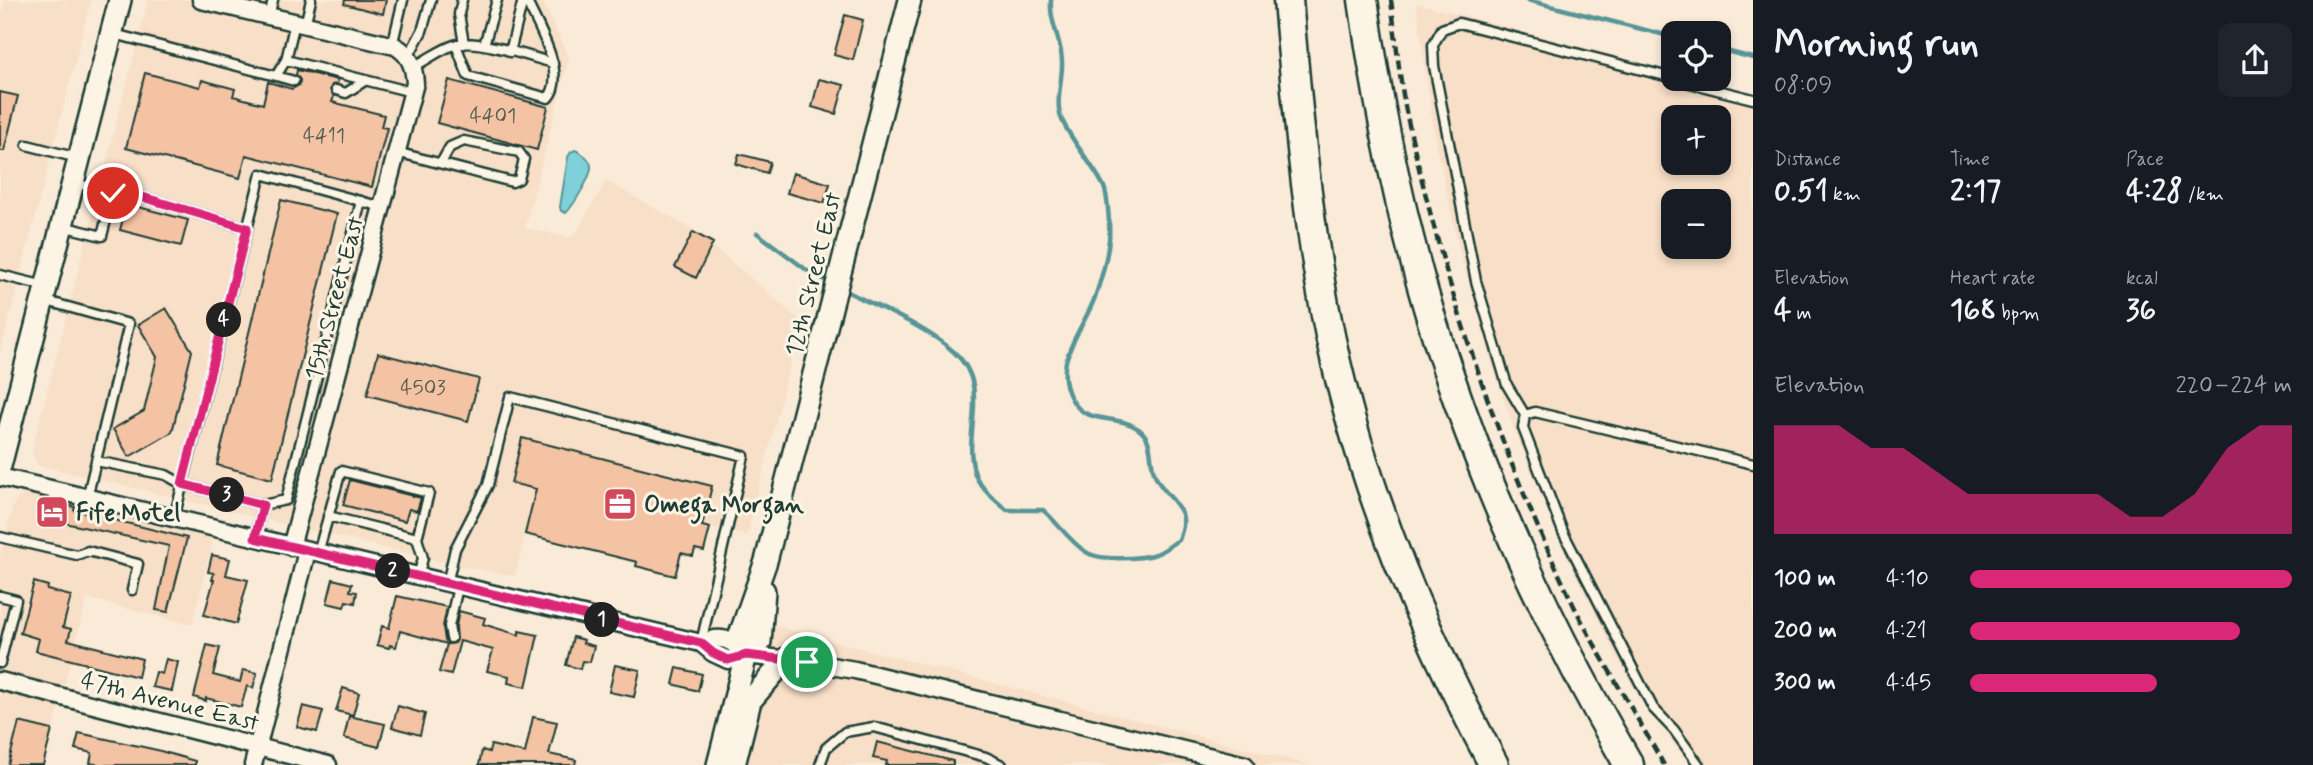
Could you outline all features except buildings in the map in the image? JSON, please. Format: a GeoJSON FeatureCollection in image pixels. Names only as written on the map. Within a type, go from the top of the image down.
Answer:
{"type":"FeatureCollection","features":[{"type":"Feature","properties":{"kind":"highway"},"geometry":{"type":"LineString","coordinates":[[1288,0],[1316,261],[1349,414],[1380,513],[1414,602],[1442,664],[1494,765]]}},
{"type":"Feature","properties":{"kind":"highway"},"geometry":{"type":"LineString","coordinates":[[1363,0],[1374,78],[1389,152],[1423,289],[1450,376],[1510,533],[1566,652],[1629,765]]}},
{"type":"Feature","properties":{"kind":"street"},"geometry":{"type":"LineString","coordinates":[[0,466],[6,415],[45,293],[119,0]]}},
{"type":"Feature","properties":{"kind":"street"},"geometry":{"type":"LineString","coordinates":[[201,0],[271,8],[300,24],[392,46],[402,50],[410,61]]}},
{"type":"Feature","properties":{"kind":"street","name":"12th Street East"},"geometry":{"type":"LineString","coordinates":[[718,765],[746,655],[740,635],[766,561],[910,0]]}},
{"type":"Feature","properties":{"kind":"street","name":"15th Street East"},"geometry":{"type":"LineString","coordinates":[[253,765],[305,550],[310,476],[415,83],[410,61]]}},
{"type":"Feature","properties":{"kind":"street"},"geometry":{"type":"LineString","coordinates":[[0,477],[701,643],[728,660],[746,655],[855,670],[1245,765]]}},
{"type":"Feature","properties":{"kind":"street"},"geometry":{"type":"LineString","coordinates":[[734,765],[750,701],[786,659]]}},
{"type":"Feature","properties":{"kind":"street","name":"47th Avenue East"},"geometry":{"type":"LineString","coordinates":[[0,681],[328,765]]}},
{"type":"Feature","properties":{"kind":"lane"},"geometry":{"type":"LineString","coordinates":[[276,76],[286,60],[311,0]]}},
{"type":"Feature","properties":{"kind":"lane"},"geometry":{"type":"LineString","coordinates":[[392,46],[403,0]]}},
{"type":"Feature","properties":{"kind":"lane"},"geometry":{"type":"LineString","coordinates":[[410,61],[431,0]]}},
{"type":"Feature","properties":{"kind":"lane"},"geometry":{"type":"LineString","coordinates":[[462,0],[458,14],[460,44],[468,76],[548,98],[554,85],[554,63],[525,0]]}},
{"type":"Feature","properties":{"kind":"lane"},"geometry":{"type":"LineString","coordinates":[[484,46],[497,0]]}},
{"type":"Feature","properties":{"kind":"lane"},"geometry":{"type":"LineString","coordinates":[[510,52],[525,0]]}},
{"type":"Feature","properties":{"kind":"lane"},"geometry":{"type":"LineString","coordinates":[[1661,76],[1459,23],[1441,29],[1433,45],[1434,66],[1476,281],[1507,385],[1525,415],[1523,428],[1563,532],[1653,708],[1674,730],[1699,765]]}},
{"type":"Feature","properties":{"kind":"lane"},"geometry":{"type":"LineString","coordinates":[[111,33],[294,80]]}},
{"type":"Feature","properties":{"kind":"lane"},"geometry":{"type":"LineString","coordinates":[[410,61],[460,44],[484,46],[554,63]]}},
{"type":"Feature","properties":{"kind":"lane"},"geometry":{"type":"LineString","coordinates":[[286,60],[412,92]]}},
{"type":"Feature","properties":{"kind":"lane"},"geometry":{"type":"LineString","coordinates":[[336,90],[346,93],[366,80]]}},
{"type":"Feature","properties":{"kind":"lane"},"geometry":{"type":"LineString","coordinates":[[1721,91],[1753,99]]}},
{"type":"Feature","properties":{"kind":"lane"},"geometry":{"type":"LineString","coordinates":[[396,152],[512,182],[519,179],[524,159],[519,152],[464,141],[450,147],[441,163]]}},
{"type":"Feature","properties":{"kind":"lane"},"geometry":{"type":"LineString","coordinates":[[27,145],[79,158]]}},
{"type":"Feature","properties":{"kind":"lane"},"geometry":{"type":"LineString","coordinates":[[173,519],[261,174],[382,207]]}},
{"type":"Feature","properties":{"kind":"lane"},"geometry":{"type":"LineString","coordinates":[[73,182],[113,193],[122,191],[247,228]]}},
{"type":"Feature","properties":{"kind":"lane"},"geometry":{"type":"LineString","coordinates":[[62,226],[102,236],[113,193]]}},
{"type":"Feature","properties":{"kind":"lane"},"geometry":{"type":"LineString","coordinates":[[96,461],[166,475],[182,484],[263,505],[286,500],[361,201]]}},
{"type":"Feature","properties":{"kind":"lane"},"geometry":{"type":"LineString","coordinates":[[0,275],[129,324],[87,498]]}},
{"type":"Feature","properties":{"kind":"lane"},"geometry":{"type":"LineString","coordinates":[[339,288],[359,294]]}},
{"type":"Feature","properties":{"kind":"lane"},"geometry":{"type":"LineString","coordinates":[[321,360],[340,365]]}},
{"type":"Feature","properties":{"kind":"lane"},"geometry":{"type":"LineString","coordinates":[[451,638],[449,626],[455,549],[488,485],[510,397],[744,456],[701,643]]}},
{"type":"Feature","properties":{"kind":"lane"},"geometry":{"type":"LineString","coordinates":[[1525,415],[1535,412],[1753,464]]}},
{"type":"Feature","properties":{"kind":"lane"},"geometry":{"type":"LineString","coordinates":[[294,468],[310,476]]}},
{"type":"Feature","properties":{"kind":"lane"},"geometry":{"type":"LineString","coordinates":[[305,550],[328,516],[341,471],[429,493],[417,538],[423,558],[418,577]]}},
{"type":"Feature","properties":{"kind":"lane"},"geometry":{"type":"LineString","coordinates":[[255,538],[263,505]]}},
{"type":"Feature","properties":{"kind":"lane"},"geometry":{"type":"LineString","coordinates":[[328,516],[417,538]]}},
{"type":"Feature","properties":{"kind":"lane"},"geometry":{"type":"LineString","coordinates":[[0,537],[77,555],[88,551],[138,564],[132,590]]}},
{"type":"Feature","properties":{"kind":"lane"},"geometry":{"type":"LineString","coordinates":[[0,596],[16,600],[0,663]]}},
{"type":"Feature","properties":{"kind":"lane"},"geometry":{"type":"LineString","coordinates":[[820,765],[825,748],[845,732],[874,726],[986,757],[1002,765]]}},
{"type":"Feature","properties":{"kind":"shaded area"},"geometry":{"type":"Polygon","coordinates":[[[5,0],[91,0],[0,354],[0,19],[5,0]]]}},
{"type":"Feature","properties":{"kind":"shaded area"},"geometry":{"type":"Polygon","coordinates":[[[148,0],[542,0],[569,58],[525,228],[568,237],[576,233],[606,181],[694,230],[801,321],[747,536],[702,526],[712,486],[523,438],[511,482],[536,489],[515,576],[456,565],[37,465],[32,450],[148,0]]]}},
{"type":"Feature","properties":{"kind":"shaded area"},"geometry":{"type":"Polygon","coordinates":[[[1416,3],[1661,68],[1661,91],[1731,91],[1731,86],[1753,92],[1753,765],[1691,765],[1647,710],[1616,656],[1560,543],[1513,426],[1460,253],[1436,145],[1416,3]]]}},
{"type":"Feature","properties":{"kind":"shaded area"},"geometry":{"type":"Polygon","coordinates":[[[31,491],[215,533],[192,625],[87,598],[44,765],[0,765],[0,556],[14,503],[31,491]]]}},
{"type":"Feature","properties":{"kind":"shaded area"},"geometry":{"type":"Polygon","coordinates":[[[775,626],[1310,765],[739,765],[775,626]]]}},
{"type":"Feature","properties":{"kind":"water"},"geometry":{"type":"Polygon","coordinates":[[[575,150],[587,158],[591,166],[582,191],[566,213],[561,211],[560,207],[568,157],[575,150]]]}},
{"type":"Feature","properties":{"kind":"waterway"},"geometry":{"type":"LineString","coordinates":[[842,289],[930,334],[954,352],[966,366],[974,395],[971,442],[975,474],[984,489],[1007,510],[1043,510],[1080,548],[1100,557],[1149,556],[1179,540],[1183,524],[1182,514],[1157,480],[1149,443],[1143,433],[1129,424],[1085,413],[1072,400],[1066,386],[1066,360],[1090,310],[1104,269],[1109,221],[1104,187],[1060,114],[1061,54],[1051,0]]}},
{"type":"Feature","properties":{"kind":"waterway"},"geometry":{"type":"LineString","coordinates":[[1527,0],[1661,34]]}},
{"type":"Feature","properties":{"kind":"waterway"},"geometry":{"type":"LineString","coordinates":[[1731,52],[1753,58]]}},
{"type":"Feature","properties":{"kind":"waterway"},"geometry":{"type":"LineString","coordinates":[[757,233],[808,271],[831,283]]}},
{"type":"Feature","properties":{"kind":"railway"},"geometry":{"type":"LineString","coordinates":[[1391,0],[1404,102],[1438,242],[1476,367],[1547,549],[1596,648],[1664,765]]}},
{"type":"Feature","properties":{"kind":"place","name":"Omega Morgan"},"geometry":{"type":"Point","coordinates":[620,504]}},
{"type":"Feature","properties":{"kind":"place","name":"Fife Motel"},"geometry":{"type":"Point","coordinates":[52,512]}},
{"type":"Feature","properties":{"kind":"route"},"geometry":{"type":"LineString","coordinates":[[113,193],[122,191],[247,228],[182,484],[263,505],[255,538],[701,643],[728,660],[746,655],[807,662]]}}]}
